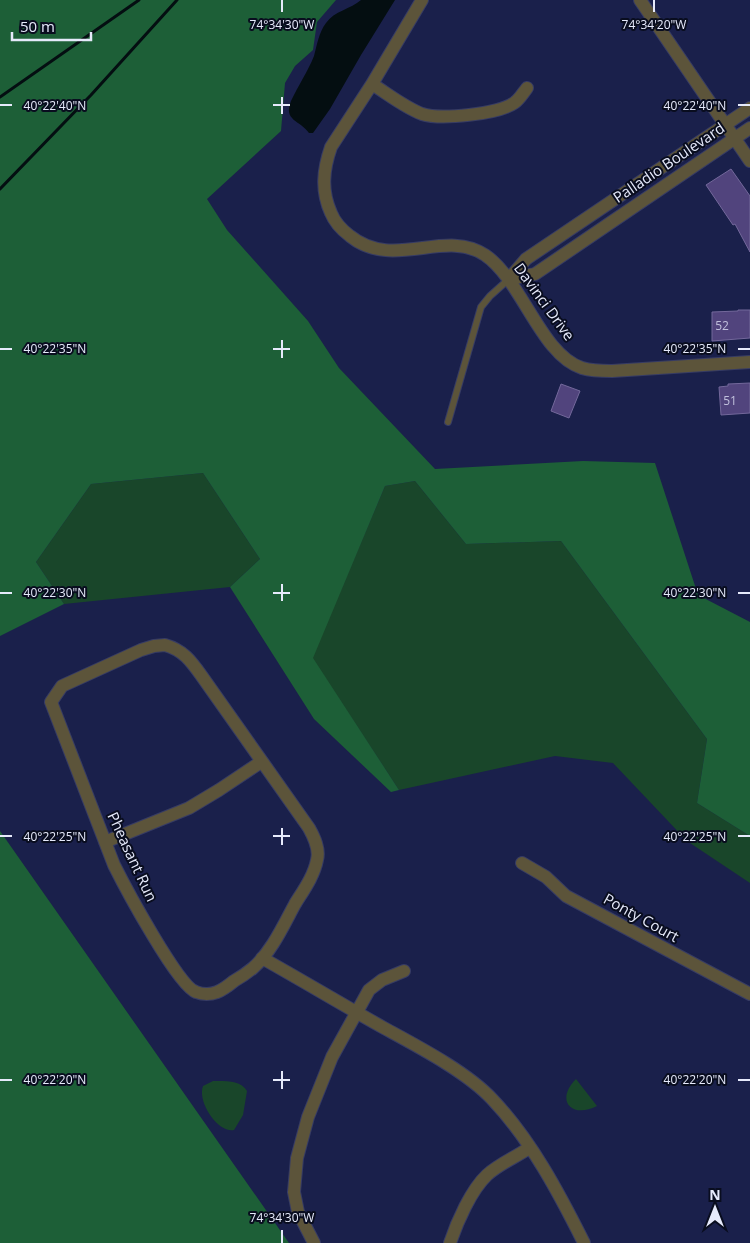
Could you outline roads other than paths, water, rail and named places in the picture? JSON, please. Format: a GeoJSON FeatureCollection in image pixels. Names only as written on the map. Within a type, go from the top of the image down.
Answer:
{"type":"FeatureCollection","features":[{"type":"Feature","properties":{"kind":"street","name":"Davinci Drive"},"geometry":{"type":"LineString","coordinates":[[422,0],[372,84],[331,147],[324,172],[323,185],[326,204],[339,226],[355,240],[368,246],[386,250],[399,251],[456,245],[469,247],[483,253],[493,260],[509,279],[555,349],[567,360],[581,367],[596,371],[612,371],[750,362]]}},
{"type":"Feature","properties":{"kind":"street"},"geometry":{"type":"LineString","coordinates":[[640,0],[750,160]]}},
{"type":"Feature","properties":{"kind":"street"},"geometry":{"type":"LineString","coordinates":[[372,84],[412,110],[436,117],[448,117],[498,109],[515,103],[527,88]]}},
{"type":"Feature","properties":{"kind":"street","name":"Palladio Boulevard"},"geometry":{"type":"LineString","coordinates":[[509,279],[526,259],[750,108]]}},
{"type":"Feature","properties":{"kind":"street","name":"Palladio Boulevard"},"geometry":{"type":"LineString","coordinates":[[509,279],[535,274],[750,128]]}},
{"type":"Feature","properties":{"kind":"street","name":"Palladio Boulevard"},"geometry":{"type":"LineString","coordinates":[[597,211],[605,225]]}},
{"type":"Feature","properties":{"kind":"street","name":"Pheasant Run"},"geometry":{"type":"LineString","coordinates":[[154,646],[176,648],[190,660],[261,762],[309,828],[315,841],[318,858],[310,880],[274,942],[262,958],[253,968],[221,991],[213,994],[204,994],[189,988],[152,934],[125,888],[51,702],[62,686],[141,650],[154,646]]}},
{"type":"Feature","properties":{"kind":"street"},"geometry":{"type":"LineString","coordinates":[[106,842],[189,808],[261,762]]}},
{"type":"Feature","properties":{"kind":"street","name":"Ponty Court"},"geometry":{"type":"LineString","coordinates":[[522,863],[546,877],[566,896],[750,994]]}},
{"type":"Feature","properties":{"kind":"street"},"geometry":{"type":"LineString","coordinates":[[262,958],[425,1050],[491,1097],[513,1123],[559,1194],[584,1243]]}},
{"type":"Feature","properties":{"kind":"street"},"geometry":{"type":"LineString","coordinates":[[314,1243],[298,1212],[294,1192],[298,1158],[308,1117],[332,1057],[369,990],[382,980],[404,971]]}},
{"type":"Feature","properties":{"kind":"street"},"geometry":{"type":"LineString","coordinates":[[450,1243],[475,1190],[487,1175],[529,1148]]}},
{"type":"Feature","properties":{"kind":"lane"},"geometry":{"type":"LineString","coordinates":[[448,422],[481,307],[509,279]]}},
{"type":"Feature","properties":{"kind":"waterway"},"geometry":{"type":"LineString","coordinates":[[0,97],[139,0]]}},
{"type":"Feature","properties":{"kind":"waterway"},"geometry":{"type":"LineString","coordinates":[[0,189],[91,95],[177,0]]}}]}
